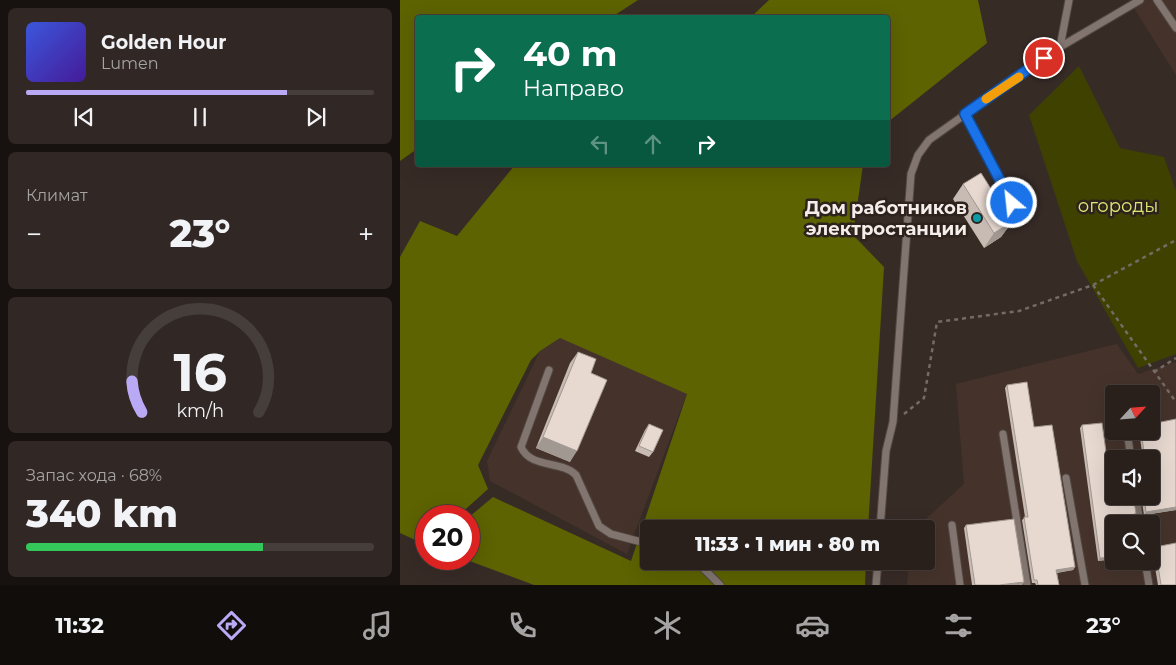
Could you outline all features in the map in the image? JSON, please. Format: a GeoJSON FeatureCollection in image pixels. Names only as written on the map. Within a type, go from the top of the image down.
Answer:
{"type":"FeatureCollection","features":[{"type":"Feature","properties":{"kind":"lane"},"geometry":{"type":"LineString","coordinates":[[1060,47],[1069,0]]}},
{"type":"Feature","properties":{"kind":"lane"},"geometry":{"type":"LineString","coordinates":[[881,520],[886,451],[893,422],[911,174],[918,155],[929,140],[1060,47],[1140,0]]}},
{"type":"Feature","properties":{"kind":"lane"},"geometry":{"type":"LineString","coordinates":[[1158,0],[1176,28]]}},
{"type":"Feature","properties":{"kind":"lane"},"geometry":{"type":"LineString","coordinates":[[965,114],[1012,203]]}},
{"type":"Feature","properties":{"kind":"lane"},"geometry":{"type":"LineString","coordinates":[[549,370],[521,447],[524,453],[536,461],[570,469],[576,475],[599,526],[611,534],[640,542]]}},
{"type":"Feature","properties":{"kind":"lane"},"geometry":{"type":"LineString","coordinates":[[1003,434],[1027,585]]}},
{"type":"Feature","properties":{"kind":"lane"},"geometry":{"type":"LineString","coordinates":[[1066,478],[1085,585]]}},
{"type":"Feature","properties":{"kind":"lane"},"geometry":{"type":"LineString","coordinates":[[952,525],[960,585]]}},
{"type":"Feature","properties":{"kind":"lane"},"geometry":{"type":"LineString","coordinates":[[705,570],[720,585]]}},
{"type":"Feature","properties":{"kind":"lane"},"geometry":{"type":"LineString","coordinates":[[876,585],[877,570]]}},
{"type":"Feature","properties":{"kind":"lane"},"geometry":{"type":"LineString","coordinates":[[1146,570],[1149,585]]}},
{"type":"Feature","properties":{"kind":"path"},"geometry":{"type":"LineString","coordinates":[[893,422],[924,398],[937,322],[1019,311],[1093,285],[1176,240]]}},
{"type":"Feature","properties":{"kind":"path"},"geometry":{"type":"LineString","coordinates":[[1093,285],[1176,402]]}},
{"type":"Feature","properties":{"kind":"path"},"geometry":{"type":"LineString","coordinates":[[1154,372],[1176,358]]}},
{"type":"Feature","properties":{"kind":"shaded area"},"geometry":{"type":"Polygon","coordinates":[[[400,0],[638,0],[615,15],[415,15],[415,150],[400,161],[400,0]]]}},
{"type":"Feature","properties":{"kind":"shaded area"},"geometry":{"type":"Polygon","coordinates":[[[769,0],[978,0],[987,43],[890,120],[890,15],[753,15],[769,0]]]}},
{"type":"Feature","properties":{"kind":"shaded area"},"geometry":{"type":"Polygon","coordinates":[[[1129,0],[1176,0],[1176,75],[1129,0]]]}},
{"type":"Feature","properties":{"kind":"shaded area"},"geometry":{"type":"Polygon","coordinates":[[[513,167],[863,167],[853,235],[884,267],[869,520],[645,520],[687,394],[560,338],[540,351],[531,360],[478,465],[488,489],[470,505],[415,505],[415,540],[400,533],[400,257],[420,221],[457,236],[513,167]]]}},
{"type":"Feature","properties":{"kind":"shaded area"},"geometry":{"type":"Polygon","coordinates":[[[560,338],[687,393],[627,554],[490,481],[487,461],[540,351],[560,338]]]}},
{"type":"Feature","properties":{"kind":"shaded area"},"geometry":{"type":"Polygon","coordinates":[[[1117,344],[1138,374],[1176,362],[1176,585],[907,585],[908,570],[935,570],[935,520],[925,520],[964,484],[956,384],[1117,344]]]}},
{"type":"Feature","properties":{"kind":"shaded area"},"geometry":{"type":"Polygon","coordinates":[[[493,497],[631,561],[640,534],[640,570],[866,570],[865,585],[534,585],[480,565],[480,508],[493,497]]]}},
{"type":"Feature","properties":{"kind":"green space","name":"огороды"},"geometry":{"type":"Polygon","coordinates":[[[1079,66],[1120,148],[1164,157],[1176,191],[1176,354],[1138,368],[1077,261],[1029,115],[1079,66]]]}},
{"type":"Feature","properties":{"kind":"building"},"geometry":{"type":"Polygon","coordinates":[[[981,173],[1012,222],[994,233],[963,184],[981,173]]]}},
{"type":"Feature","properties":{"kind":"building"},"geometry":{"type":"Polygon","coordinates":[[[578,352],[596,359],[591,373],[607,380],[577,451],[543,437],[578,352]]]}},
{"type":"Feature","properties":{"kind":"building"},"geometry":{"type":"Polygon","coordinates":[[[1027,382],[1034,427],[1052,425],[1075,567],[1056,570],[1059,585],[1038,585],[1037,580],[1034,580],[1024,517],[1028,517],[1007,385],[1027,382]]]}},
{"type":"Feature","properties":{"kind":"building"},"geometry":{"type":"Polygon","coordinates":[[[1176,419],[1176,507],[1146,512],[1145,505],[1160,505],[1160,450],[1144,450],[1142,440],[1160,440],[1160,422],[1176,419]]]}},
{"type":"Feature","properties":{"kind":"building"},"geometry":{"type":"Polygon","coordinates":[[[1102,423],[1106,450],[1105,505],[1135,505],[1136,513],[1134,515],[1105,515],[1105,558],[1100,558],[1082,425],[1102,423]]]}},
{"type":"Feature","properties":{"kind":"building"},"geometry":{"type":"Polygon","coordinates":[[[649,424],[663,430],[653,452],[639,446],[649,424]]]}},
{"type":"Feature","properties":{"kind":"building"},"geometry":{"type":"Polygon","coordinates":[[[1014,519],[1024,582],[975,585],[966,525],[1014,519]]]}},
{"type":"Feature","properties":{"kind":"building"},"geometry":{"type":"Polygon","coordinates":[[[1176,543],[1176,585],[1161,585],[1159,570],[1160,546],[1176,543]]]}},
{"type":"Feature","properties":{"kind":"slow traffic"},"geometry":{"type":"LineString","coordinates":[[986,99],[1019,77]]}},
{"type":"Feature","properties":{"kind":"place","name":"Дом работников электростанции"},"geometry":{"type":"Point","coordinates":[977,218]}},
{"type":"Feature","properties":{"kind":"route"},"geometry":{"type":"LineString","coordinates":[[1012,203],[965,114],[1044,58]]}}]}
